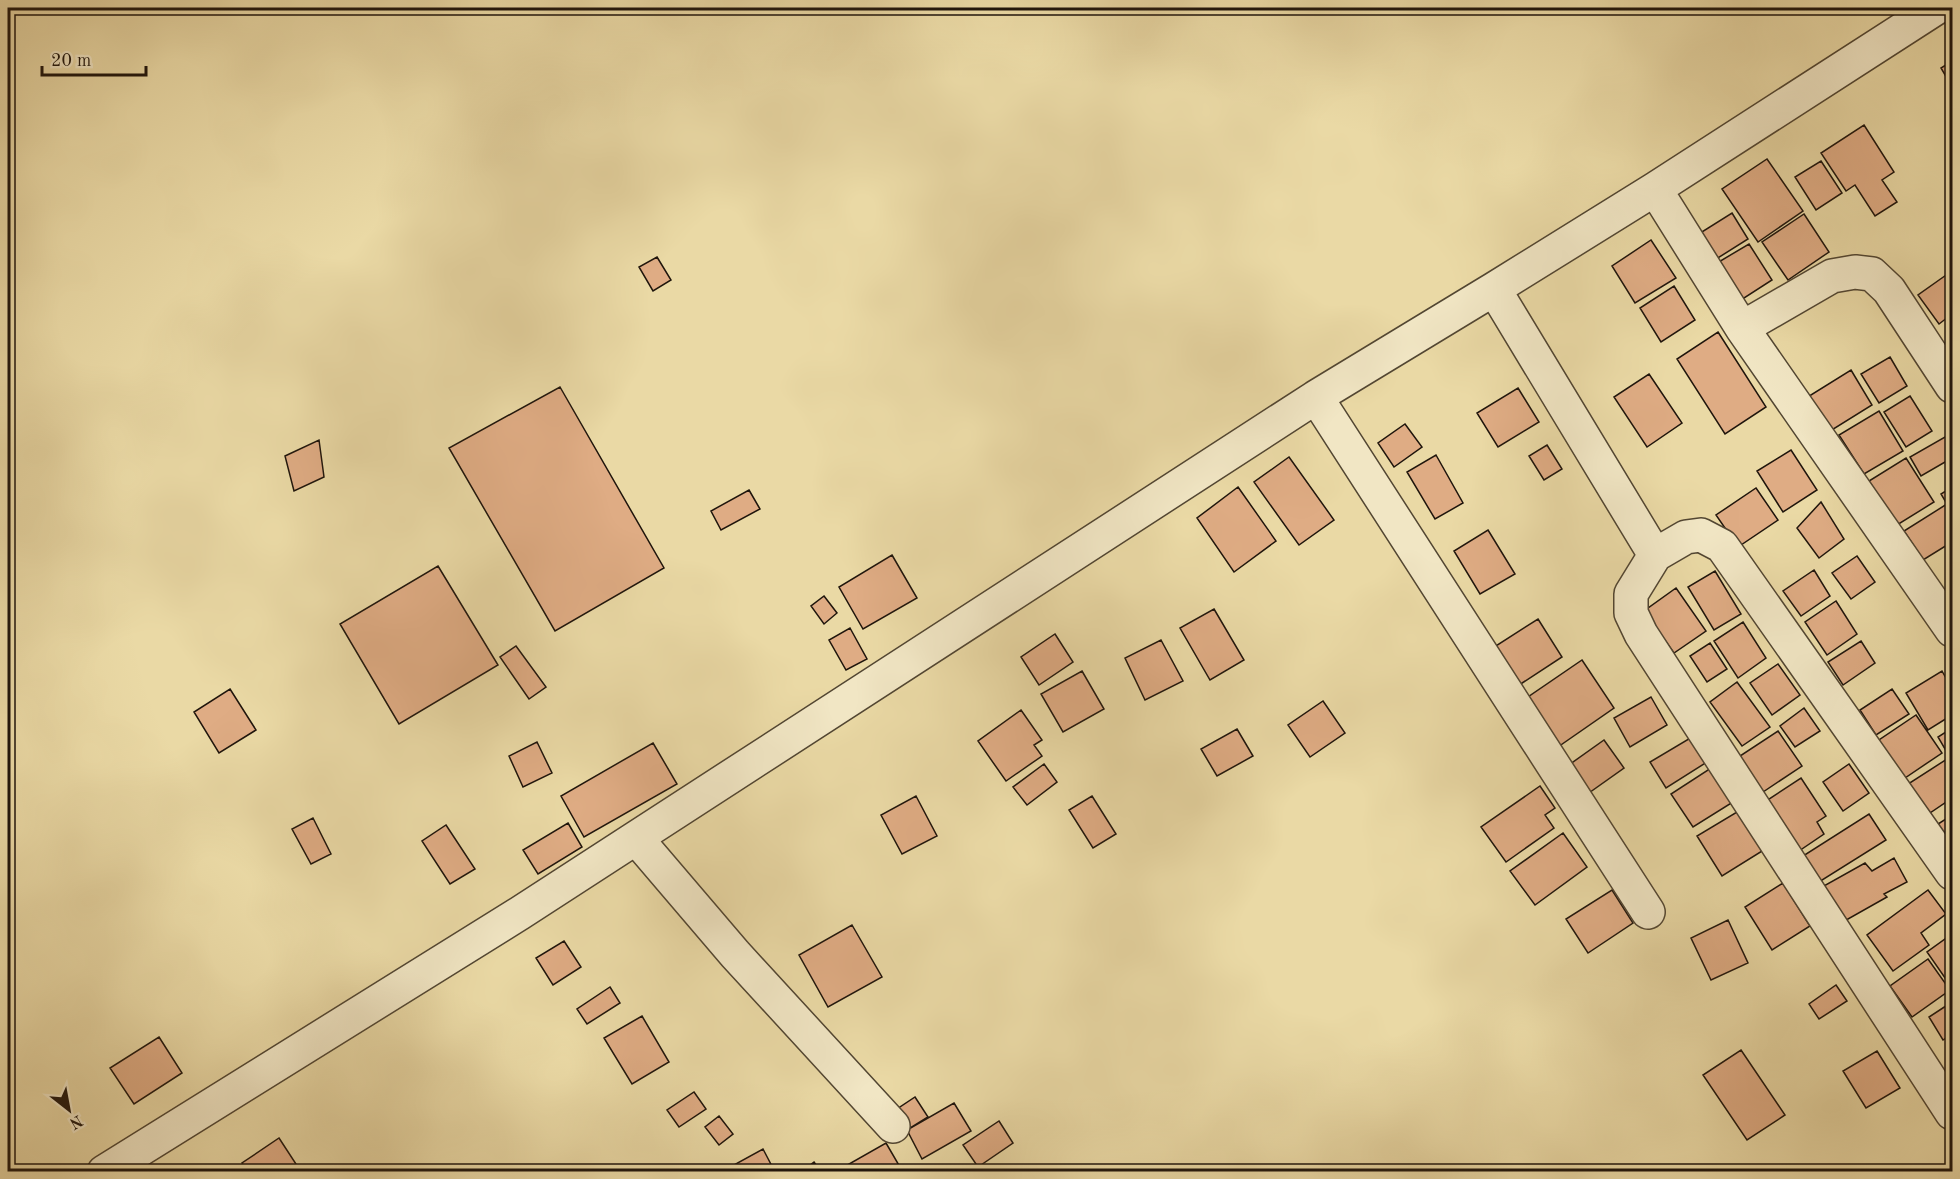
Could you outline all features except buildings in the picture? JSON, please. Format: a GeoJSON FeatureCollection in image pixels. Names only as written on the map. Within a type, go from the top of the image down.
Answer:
{"type":"FeatureCollection","features":[{"type":"Feature","properties":{"kind":"street"},"geometry":{"type":"LineString","coordinates":[[104,1172],[520,913],[1316,397],[1655,189],[1936,8]]}},
{"type":"Feature","properties":{"kind":"street"},"geometry":{"type":"LineString","coordinates":[[1655,189],[1742,328],[1953,630]]}},
{"type":"Feature","properties":{"kind":"street"},"geometry":{"type":"LineString","coordinates":[[1742,328],[1832,276],[1855,272],[1872,274],[1889,290],[1952,386]]}},
{"type":"Feature","properties":{"kind":"street"},"geometry":{"type":"LineString","coordinates":[[1494,289],[1655,555]]}},
{"type":"Feature","properties":{"kind":"street"},"geometry":{"type":"LineString","coordinates":[[1316,397],[1648,912]]}},
{"type":"Feature","properties":{"kind":"street"},"geometry":{"type":"LineString","coordinates":[[1953,873],[1722,546],[1701,535],[1686,537],[1655,555],[1631,594],[1631,613],[1641,634],[1953,1113]]}},
{"type":"Feature","properties":{"kind":"street"},"geometry":{"type":"LineString","coordinates":[[636,838],[735,954],[893,1126]]}}]}
